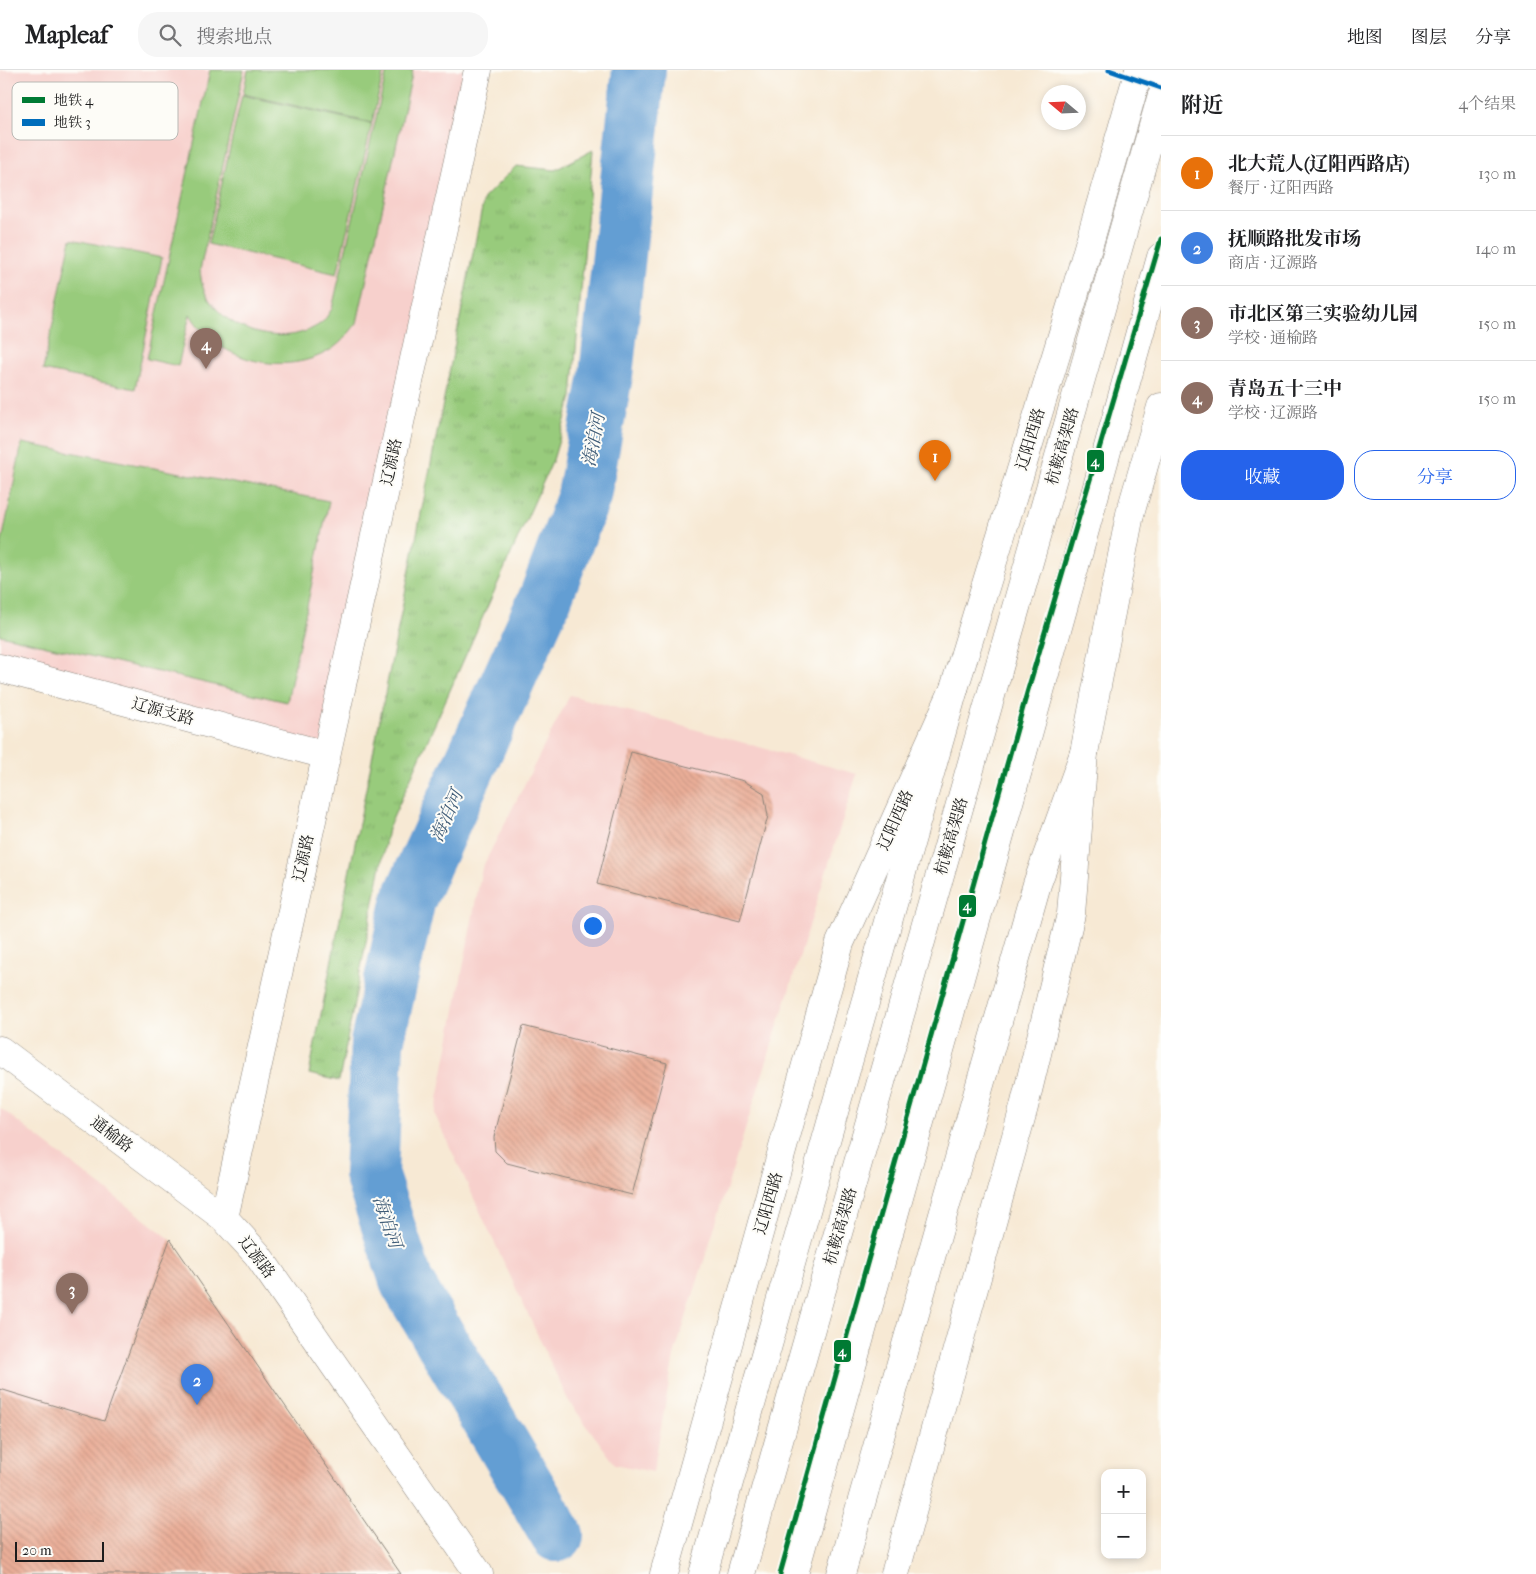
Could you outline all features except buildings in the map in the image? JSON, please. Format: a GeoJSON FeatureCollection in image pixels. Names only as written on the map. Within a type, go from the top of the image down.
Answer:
{"type":"FeatureCollection","features":[{"type":"Feature","properties":{"kind":"main road","name":"辽源路"},"geometry":{"type":"LineString","coordinates":[[478,70],[224,1218],[257,1254],[479,1574]]}},
{"type":"Feature","properties":{"kind":"main road","name":"辽阳西路"},"geometry":{"type":"LineString","coordinates":[[666,1567],[840,943],[954,689],[1072,304],[1139,70]]}},
{"type":"Feature","properties":{"kind":"main road"},"geometry":{"type":"LineString","coordinates":[[1156,70],[1161,72]]}},
{"type":"Feature","properties":{"kind":"main road","name":"杭鞍高架路"},"geometry":{"type":"LineString","coordinates":[[741,1574],[1161,98]]}},
{"type":"Feature","properties":{"kind":"main road"},"geometry":{"type":"LineString","coordinates":[[794,1574],[1161,258]]}},
{"type":"Feature","properties":{"kind":"main road"},"geometry":{"type":"LineString","coordinates":[[895,1574],[1021,1116],[1071,914],[1084,753],[1130,514],[1161,407]]}},
{"type":"Feature","properties":{"kind":"main road","name":"辽源支路"},"geometry":{"type":"LineString","coordinates":[[0,668],[326,755]]}},
{"type":"Feature","properties":{"kind":"main road"},"geometry":{"type":"LineString","coordinates":[[703,1574],[954,689]]}},
{"type":"Feature","properties":{"kind":"main road"},"geometry":{"type":"LineString","coordinates":[[840,1574],[1037,884],[1084,753]]}},
{"type":"Feature","properties":{"kind":"main road","name":"通榆路"},"geometry":{"type":"LineString","coordinates":[[0,1050],[224,1218]]}},
{"type":"Feature","properties":{"kind":"shaded area"},"geometry":{"type":"Polygon","coordinates":[[[0,70],[478,70],[326,755],[0,668],[0,70]]]}},
{"type":"Feature","properties":{"kind":"shaded area"},"geometry":{"type":"Polygon","coordinates":[[[570,695],[857,774],[674,1356],[653,1472],[615,1464],[568,1400],[435,1115],[482,868],[570,695]]]}},
{"type":"Feature","properties":{"kind":"shaded area"},"geometry":{"type":"Polygon","coordinates":[[[0,1108],[170,1239],[104,1421],[0,1389],[0,1108]]]}},
{"type":"Feature","properties":{"kind":"green space"},"geometry":{"type":"Polygon","coordinates":[[[210,70],[244,70],[200,270],[204,290],[216,309],[242,327],[258,333],[290,335],[306,331],[322,323],[332,309],[387,70],[413,70],[357,323],[336,346],[327,352],[309,359],[290,363],[270,363],[251,360],[233,353],[216,343],[201,330],[190,314],[178,366],[147,359],[210,70]]]}},
{"type":"Feature","properties":{"kind":"green space"},"geometry":{"type":"Polygon","coordinates":[[[248,70],[384,70],[372,123],[243,94],[248,70]]]}},
{"type":"Feature","properties":{"kind":"green space"},"geometry":{"type":"Polygon","coordinates":[[[242,95],[372,124],[337,274],[208,244],[242,95]]]}},
{"type":"Feature","properties":{"kind":"green space"},"geometry":{"type":"Polygon","coordinates":[[[593,150],[572,397],[553,460],[388,829],[339,1081],[309,1074],[484,198],[516,166],[555,170],[593,150]]]}},
{"type":"Feature","properties":{"kind":"green space"},"geometry":{"type":"Polygon","coordinates":[[[71,239],[162,258],[135,389],[43,370],[71,239]]]}},
{"type":"Feature","properties":{"kind":"green space"},"geometry":{"type":"Polygon","coordinates":[[[22,443],[329,501],[287,702],[0,635],[0,551],[22,443]]]}},
{"type":"Feature","properties":{"kind":"waterway","name":"海泊河"},"geometry":{"type":"LineString","coordinates":[[557,1535],[407,1283],[371,1174],[377,1043],[409,899],[545,599],[584,496],[606,375],[639,70]]}},
{"type":"Feature","properties":{"kind":"metro line","name":"3"},"geometry":{"type":"LineString","coordinates":[[1109,70],[1161,88]]}},
{"type":"Feature","properties":{"kind":"metro line","name":"4"},"geometry":{"type":"LineString","coordinates":[[780,1574],[1027,693],[1161,239]]}},
{"type":"Feature","properties":{"kind":"place","name":"青岛五十三中"},"geometry":{"type":"Point","coordinates":[206,369]}},
{"type":"Feature","properties":{"kind":"place","name":"北大荒人(辽阳西路店)"},"geometry":{"type":"Point","coordinates":[935,481]}},
{"type":"Feature","properties":{"kind":"place","name":"市北区第三实验幼儿园"},"geometry":{"type":"Point","coordinates":[72,1314]}},
{"type":"Feature","properties":{"kind":"place","name":"抚顺路批发市场"},"geometry":{"type":"Point","coordinates":[197,1405]}}]}
